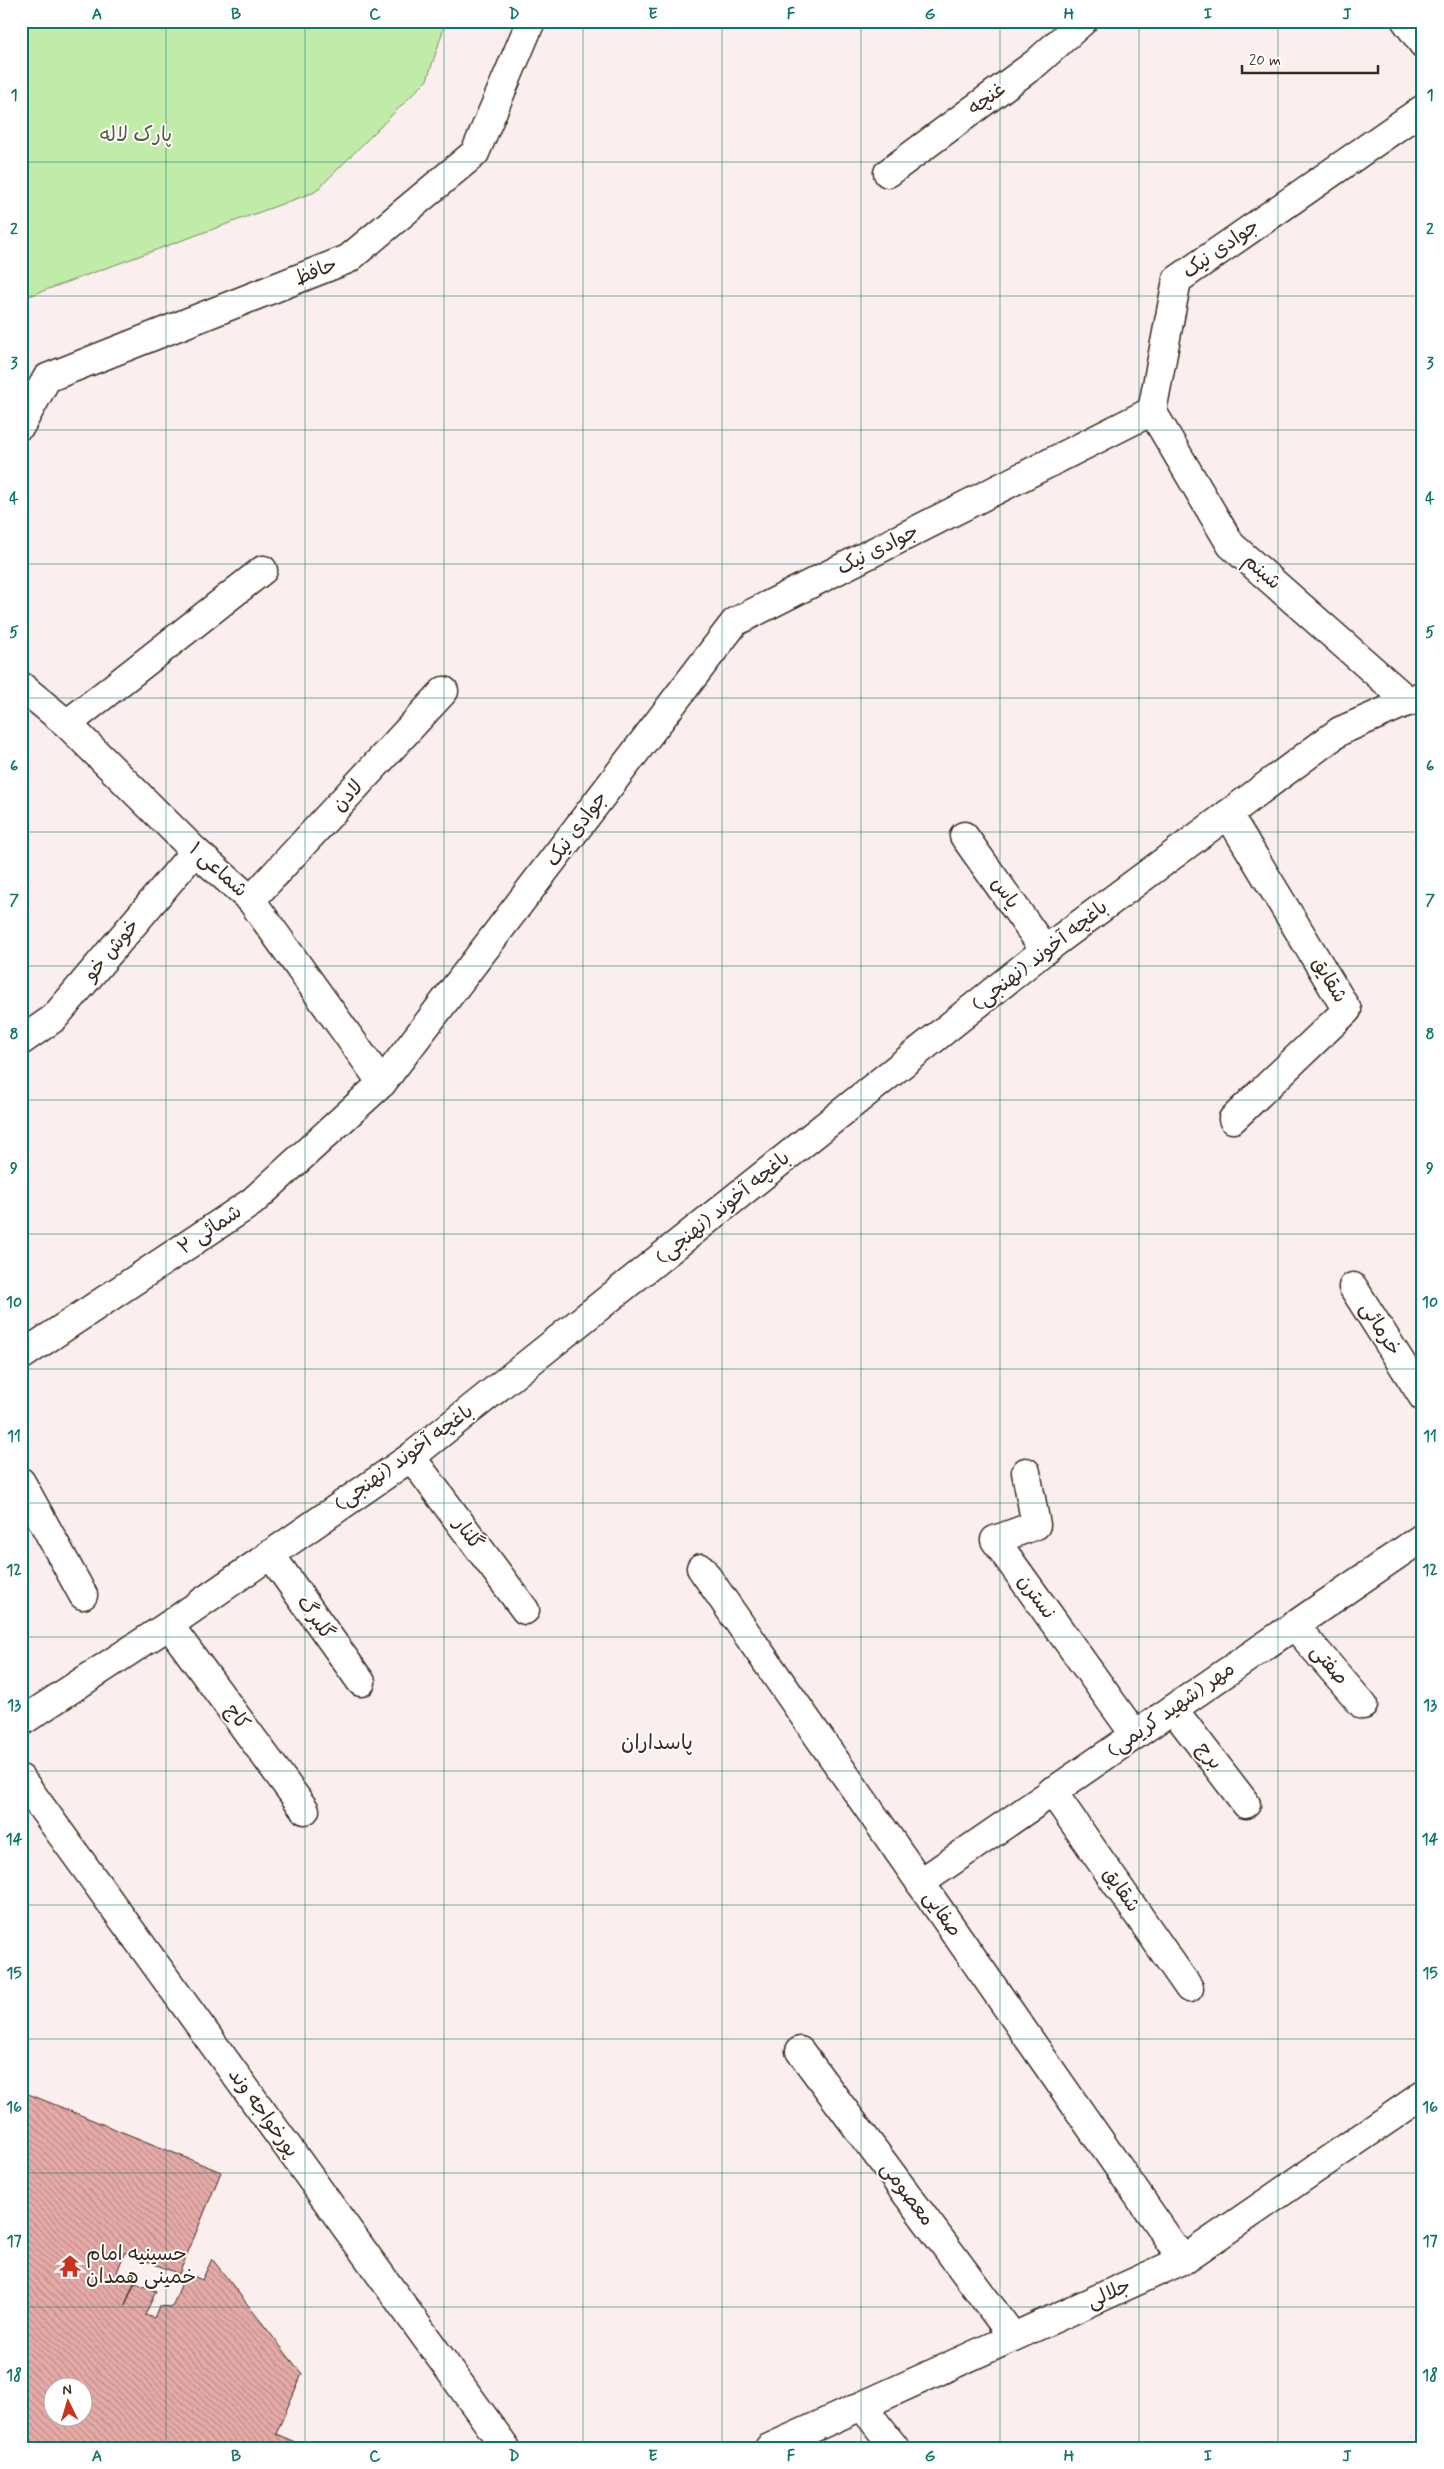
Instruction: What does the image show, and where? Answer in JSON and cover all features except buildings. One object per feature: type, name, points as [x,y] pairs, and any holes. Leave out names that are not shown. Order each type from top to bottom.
[{"type":"street","name":"حافظ","points":[[21,425],[47,378],[348,259],[475,153],[531,21]]},
{"type":"street","name":"غنچه","points":[[888,173],[1036,63],[1083,21]]},
{"type":"street","points":[[1406,21],[1423,44]]},
{"type":"street","name":"جوادی نیک","points":[[382,1083],[735,622],[1152,411],[1177,280],[1423,109]]},
{"type":"street","name":"شبنم","points":[[1152,411],[1231,545],[1416,698]]},
{"type":"street","points":[[67,724],[263,570]]},
{"type":"street","name":"شماعی ۱","points":[[21,686],[67,724],[195,851],[252,900],[382,1083]]},
{"type":"street","name":"لادن","points":[[252,900],[444,691]]},
{"type":"street","name":"باغچه آخوند (نهنجی)","points":[[21,1722],[169,1625],[411,1457],[1046,950],[1340,731],[1416,698]]},
{"type":"street","name":"شقایق","points":[[1228,814],[1347,1010],[1233,1119]]},
{"type":"street","name":"یاس","points":[[964,836],[1046,950]]},
{"type":"street","name":"خوش خو","points":[[21,1041],[54,1018],[195,851]]},
{"type":"street","name":"شمائی ۲","points":[[21,1356],[252,1202],[382,1083]]},
{"type":"street","name":"خرمائی","points":[[1353,1286],[1423,1397]]},
{"type":"street","name":"گلنار","points":[[411,1457],[525,1610]]},
{"type":"street","name":"نسترن","points":[[1026,1472],[1036,1526],[995,1540],[1135,1735]]},
{"type":"street","points":[[21,1482],[83,1595]]},
{"type":"street","name":"مهر (شهید کریمی)","points":[[920,1882],[1423,1537]]},
{"type":"street","name":"گلبرگ","points":[[270,1554],[360,1682]]},
{"type":"street","name":"صفایی","points":[[701,1568],[1183,2260]]},
{"type":"street","name":"کاج","points":[[169,1625],[306,1810]]},
{"type":"street","name":"صفتی","points":[[1294,1625],[1363,1705]]},
{"type":"street","name":"برج","points":[[1173,1709],[1246,1804]]},
{"type":"street","name":"پورخواجه وند","points":[[21,1779],[506,2448]]},
{"type":"street","name":"شقایق","points":[[1052,1791],[1189,1988]]},
{"type":"street","name":"معصومی","points":[[800,2051],[1013,2337]]},
{"type":"street","name":"جلالی","points":[[769,2448],[1183,2260],[1423,2095]]},
{"type":"street","points":[[862,2406],[895,2448]]},
{"type":"green space","name":"پارک لاله","points":[[21,21],[446,21],[427,80],[315,192],[21,299]]},
{"type":"place","name":"حسینیه امام خمینی همدان","points":[[70,2266]]},
{"type":"district","name":"پاسداران","points":[[657,1743]]}]
